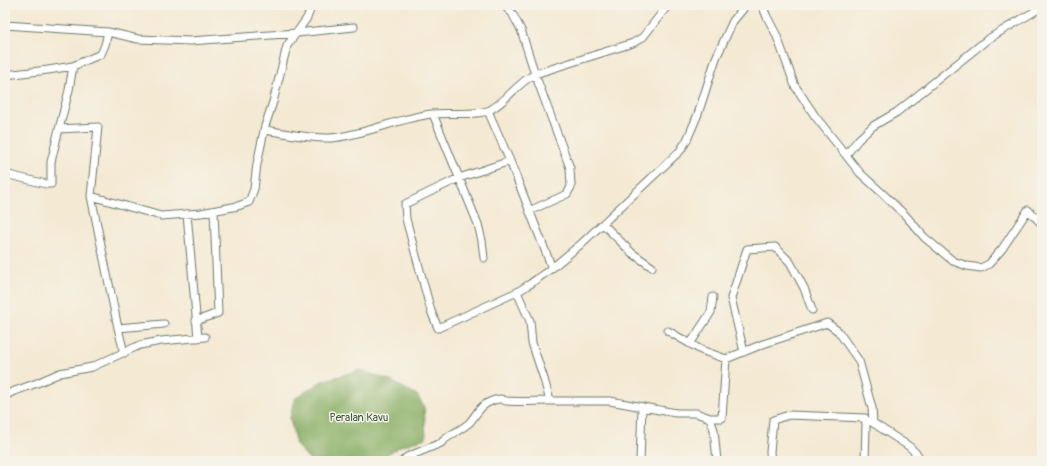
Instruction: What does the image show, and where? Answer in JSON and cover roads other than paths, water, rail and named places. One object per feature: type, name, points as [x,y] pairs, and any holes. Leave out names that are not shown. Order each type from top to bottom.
[{"type":"street","points":[[91,196],[161,216],[214,211],[249,202],[254,189],[257,164],[264,130],[287,46],[307,18],[312,5]]},
{"type":"street","points":[[503,5],[512,13],[522,30],[535,74],[570,168],[571,187],[567,194],[529,211]]},
{"type":"street","points":[[264,130],[317,138],[332,138],[433,114],[475,113],[488,111],[496,106],[520,84],[535,74],[633,43],[643,37],[668,5]]},
{"type":"street","points":[[510,161],[459,178],[405,204],[406,219],[431,311],[438,328],[517,292],[552,268],[603,224],[680,151],[687,140],[698,114],[716,58],[733,21],[743,9],[744,5]]},
{"type":"street","points":[[762,5],[776,34],[795,86],[815,116],[860,173],[882,192],[924,237],[953,261],[967,266],[981,268],[989,264],[1002,249],[1028,210],[1042,224]]},
{"type":"street","points":[[846,155],[858,140],[873,126],[897,112],[988,39],[1042,7]]},
{"type":"street","points":[[5,25],[108,32],[138,39],[191,41],[354,27]]},
{"type":"street","points":[[5,75],[74,66],[101,54],[108,32]]},
{"type":"street","points":[[5,174],[51,184],[51,162],[74,66]]},
{"type":"street","points":[[488,111],[510,161],[552,268]]},
{"type":"street","points":[[433,114],[478,224],[484,258]]},
{"type":"street","points":[[59,128],[98,128],[91,196],[124,352]]},
{"type":"street","points":[[196,321],[218,313],[214,211]]},
{"type":"street","points":[[5,396],[60,373],[92,367],[140,345],[161,341],[201,337],[196,321],[187,214]]},
{"type":"street","points":[[603,224],[632,253],[652,267]]},
{"type":"street","points":[[744,352],[731,298],[747,249],[775,247],[790,262],[804,288],[812,310]]},
{"type":"street","points":[[517,292],[530,321],[532,343],[550,401]]},
{"type":"street","points":[[690,344],[711,312],[713,297]]},
{"type":"street","points":[[668,331],[701,350],[726,359],[763,344],[827,322],[838,331],[859,361],[872,408],[873,423]]},
{"type":"street","points":[[118,328],[164,324]]},
{"type":"street","points":[[403,461],[407,457],[441,443],[453,432],[464,427],[483,405],[499,399],[505,401],[610,401],[676,413],[696,413],[710,418],[722,418],[726,359]]},
{"type":"street","points":[[640,461],[642,407]]},
{"type":"street","points":[[771,461],[770,452],[773,420],[789,415],[864,418],[910,447],[923,461]]},
{"type":"street","points":[[710,418],[714,430],[717,461]]},
{"type":"street","points":[[864,418],[866,425],[865,461]]},
{"type":"park label","name":"Peralan Kavu","points":[[359,417]]}]
